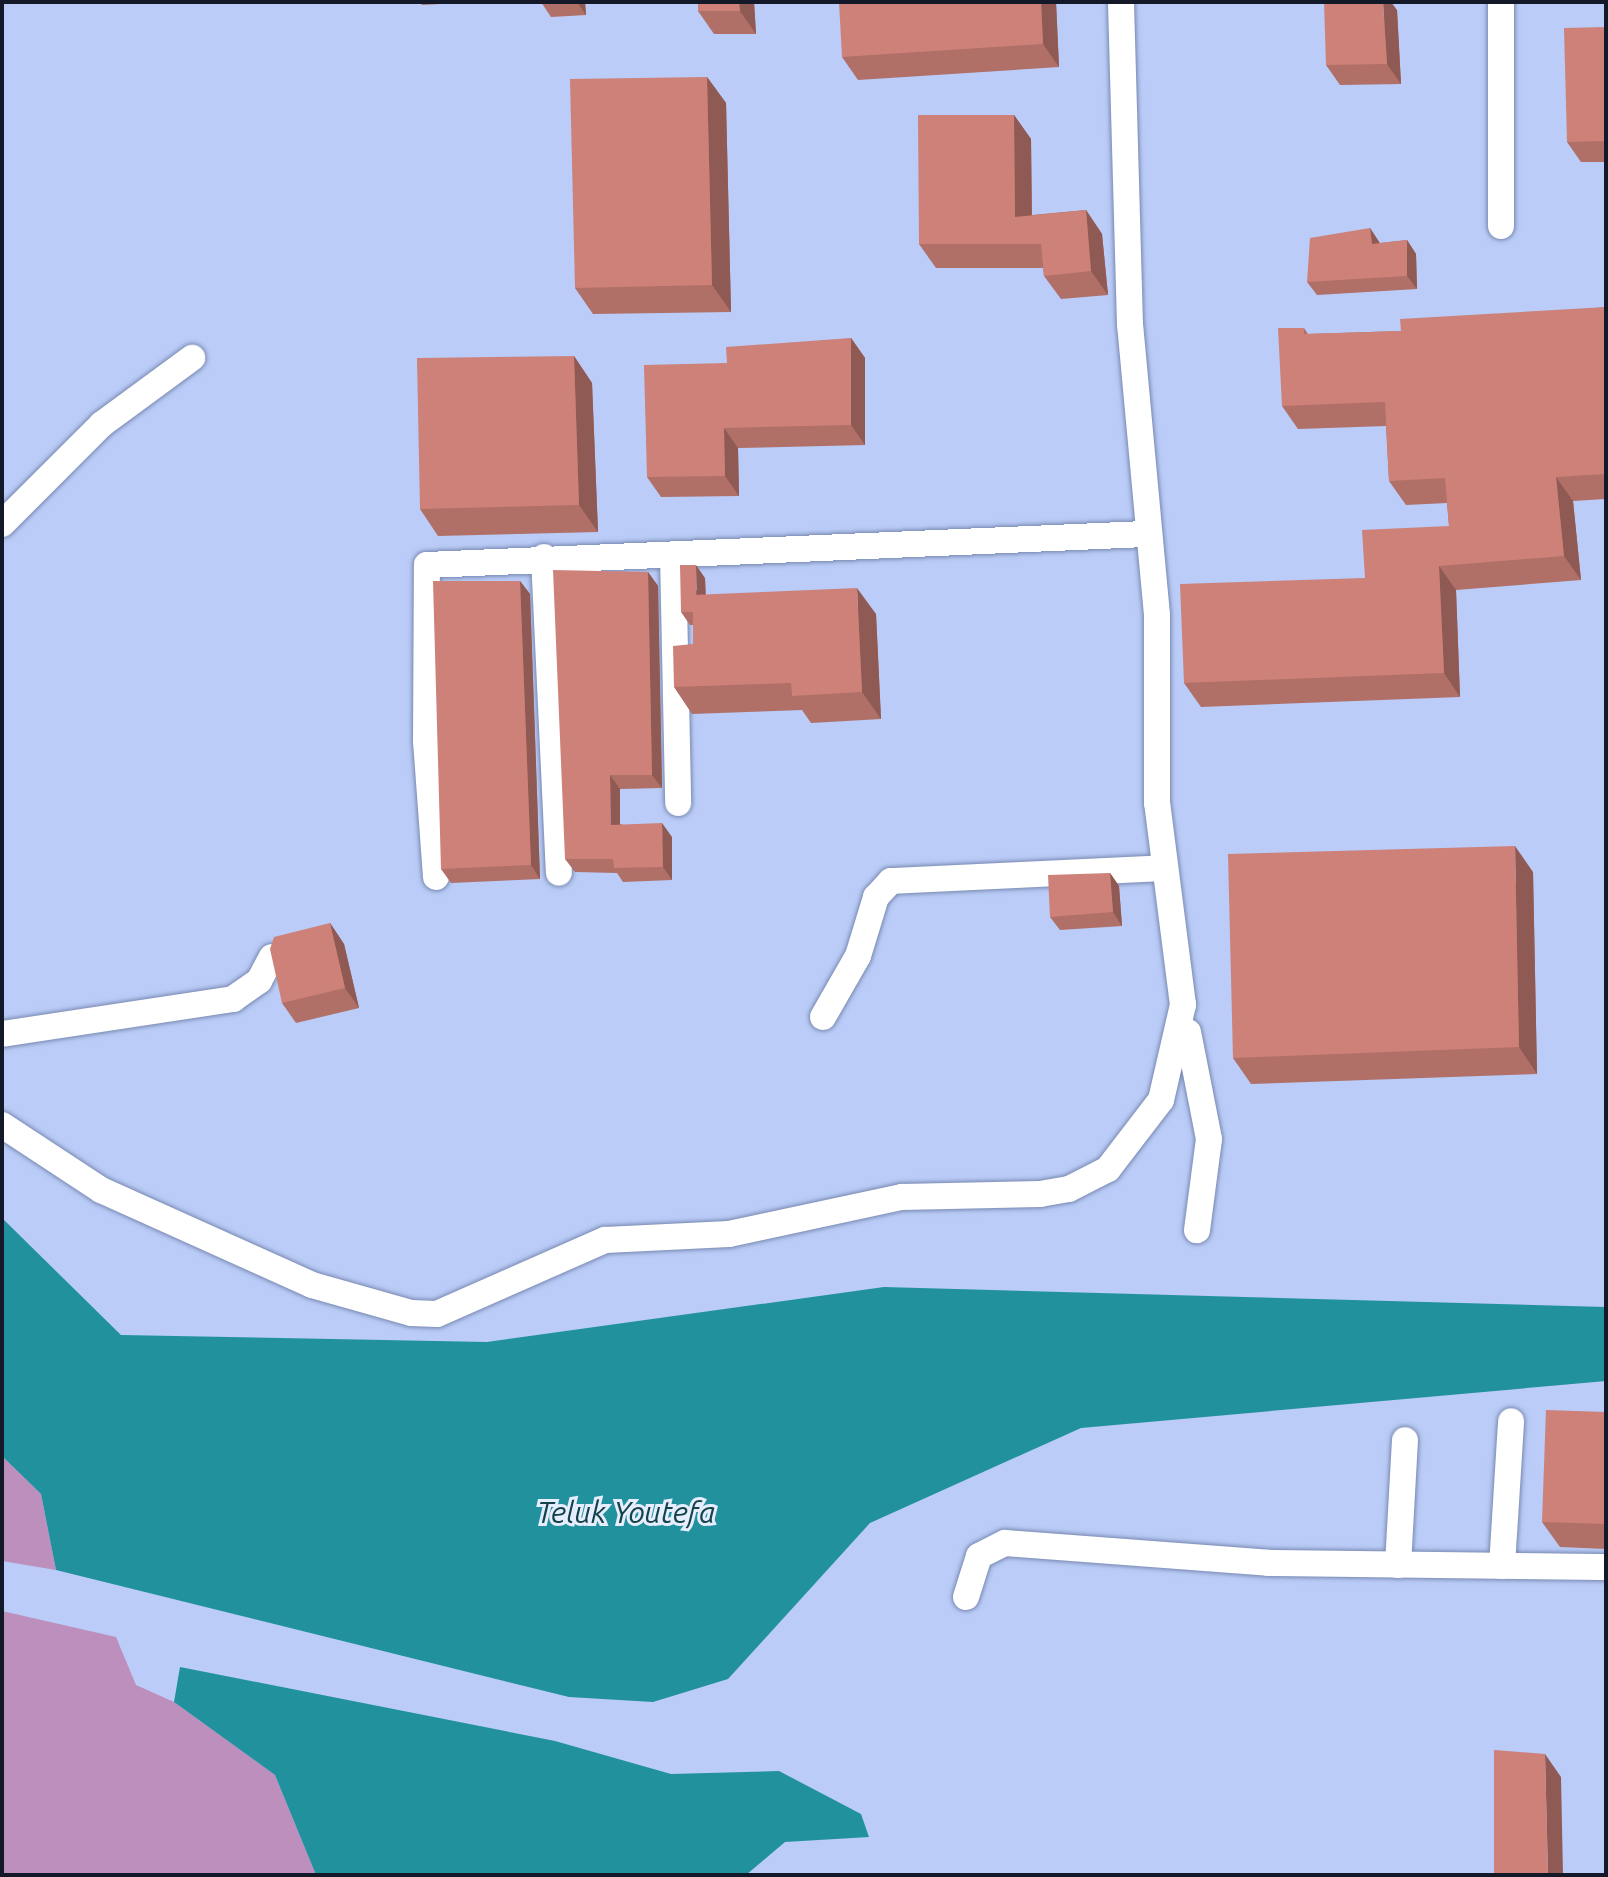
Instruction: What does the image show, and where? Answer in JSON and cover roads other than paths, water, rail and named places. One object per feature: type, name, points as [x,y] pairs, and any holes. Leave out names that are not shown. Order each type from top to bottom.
[{"type":"street","points":[[1121,2],[1130,325],[1145,534],[1157,615],[1162,868],[1183,1005],[1209,1139],[1197,1230]]},
{"type":"street","points":[[1501,2],[1501,226]]},
{"type":"street","points":[[2,524],[102,424],[192,358]]},
{"type":"street","points":[[436,877],[422,573],[441,559],[673,555],[1145,534]]},
{"type":"street","points":[[673,555],[678,803]]},
{"type":"street","points":[[544,557],[559,873]]},
{"type":"street","points":[[823,1017],[858,956],[876,897],[891,881],[1162,868]]},
{"type":"street","points":[[2,1034],[233,999],[259,981],[272,957]]},
{"type":"street","points":[[2,1125],[101,1190],[312,1285],[383,1309],[437,1314],[605,1240],[729,1234],[902,1197],[1069,1189],[1108,1169],[1138,1138],[1174,1067],[1183,1005]]},
{"type":"street","points":[[1502,1566],[1511,1421]]},
{"type":"street","points":[[1398,1565],[1405,1440]]},
{"type":"street","points":[[966,1597],[979,1556],[1005,1543],[1398,1565],[1606,1567]]},
{"type":"water","name":"Teluk Youtefa","points":[[2,1218],[121,1335],[487,1342],[884,1287],[1606,1307],[1606,1381],[1081,1428],[870,1523],[728,1679],[653,1702],[569,1697],[56,1570],[41,1494],[2,1456]]},
{"type":"water","points":[[180,1667],[555,1741],[671,1774],[779,1771],[861,1814],[869,1837],[785,1842],[746,1875],[316,1875],[275,1775],[174,1702]]}]
